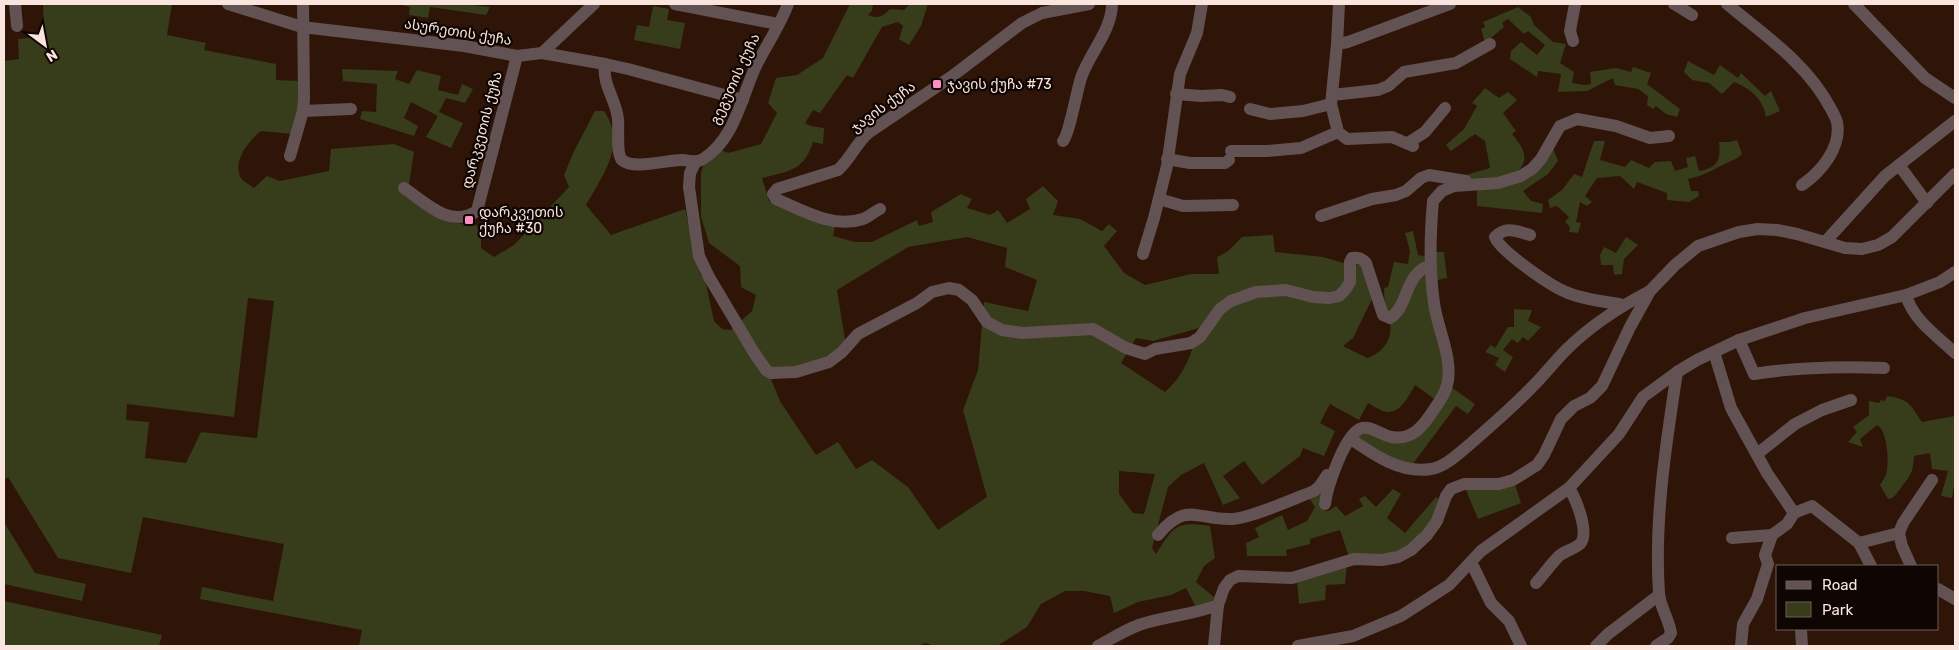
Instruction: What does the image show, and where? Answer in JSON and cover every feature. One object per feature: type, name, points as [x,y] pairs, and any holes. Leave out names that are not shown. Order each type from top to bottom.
[{"type":"street","points":[[15,4],[17,26]]},
{"type":"street","name":"ასურეთის ქუჩა","points":[[228,4],[302,27],[464,46],[517,56],[542,53],[605,64],[743,100]]},
{"type":"street","points":[[290,156],[303,111],[302,27],[304,4]]},
{"type":"street","points":[[542,53],[594,4]]},
{"type":"street","points":[[675,4],[778,24]]},
{"type":"street","name":"გეგუთის ქუჩა","points":[[695,163],[704,159],[717,147],[730,130],[755,69],[788,4]]},
{"type":"street","name":"ჯავის ქუჩა","points":[[880,209],[862,219],[842,221],[820,218],[776,199],[773,194],[777,189],[838,170],[845,163],[856,144],[868,133],[951,77],[1039,8],[1089,4]]},
{"type":"street","points":[[1063,141],[1067,137],[1071,112],[1081,76],[1106,26],[1112,10],[1112,4]]},
{"type":"street","points":[[1143,254],[1159,199],[1180,74],[1196,33],[1202,4]]},
{"type":"street","points":[[1338,4],[1337,44],[1331,99],[1338,132],[1347,139],[1392,137],[1410,145],[1425,132],[1446,108]]},
{"type":"street","points":[[1337,44],[1348,42],[1450,4]]},
{"type":"street","points":[[1573,41],[1570,31],[1576,4]]},
{"type":"street","points":[[1726,4],[1799,63],[1826,99],[1837,122],[1837,142],[1829,157],[1819,171],[1802,185]]},
{"type":"street","points":[[1854,4],[1925,78],[1955,98]]},
{"type":"street","points":[[1678,5],[1692,15]]},
{"type":"street","points":[[1250,108],[1270,114],[1303,112],[1331,99],[1378,90],[1388,86],[1404,72],[1456,63],[1490,44]]},
{"type":"street","name":"დარკვეთის ქუჩა","points":[[404,188],[445,216],[467,217],[477,211],[517,56]]},
{"type":"street","points":[[605,64],[605,81],[617,111],[619,154],[623,160],[642,164],[684,159],[695,163],[690,173],[689,187],[699,256],[709,277],[753,351],[770,373],[796,372],[829,362],[842,352],[858,334],[917,303],[932,292],[949,288],[960,290],[972,300],[987,322],[1002,330],[1022,334],[1094,329],[1126,348],[1145,354],[1155,349],[1191,343],[1200,337],[1220,310],[1231,301],[1256,292],[1286,290],[1330,298],[1339,296],[1350,282],[1350,262],[1352,258],[1356,257],[1361,258],[1366,263],[1382,316],[1390,318],[1397,311],[1414,276],[1424,268],[1430,268]]},
{"type":"street","points":[[1176,94],[1222,95],[1230,97]]},
{"type":"street","points":[[303,111],[351,108]]},
{"type":"street","points":[[1325,504],[1327,488],[1336,464],[1355,433],[1361,428],[1369,428],[1390,437],[1402,438],[1410,436],[1424,425],[1442,397],[1447,385],[1448,367],[1434,306],[1430,268],[1433,201],[1442,191],[1454,186],[1509,181],[1532,169],[1548,150],[1560,126],[1577,120],[1616,126],[1650,138],[1670,136]]},
{"type":"street","points":[[1826,241],[1876,185],[1955,121]]},
{"type":"street","points":[[1167,159],[1190,163],[1225,163],[1230,156],[1301,148],[1338,132]]},
{"type":"street","points":[[1899,165],[1927,203]]},
{"type":"street","points":[[1214,646],[1218,604],[1224,588],[1230,580],[1238,576],[1292,578],[1354,559],[1382,560],[1398,557],[1411,550],[1427,535],[1437,521],[1446,496],[1451,489],[1464,484],[1498,484],[1513,480],[1537,465],[1562,419],[1574,406],[1590,398],[1602,386],[1630,327],[1650,291],[1681,259],[1698,246],[1739,232],[1758,229],[1777,230],[1826,241],[1845,248],[1862,249],[1878,245],[1892,237],[1955,174]]},
{"type":"street","points":[[1321,216],[1372,199],[1401,193],[1421,178],[1429,175],[1476,183]]},
{"type":"street","points":[[1159,199],[1183,206],[1233,205]]},
{"type":"street","points":[[1530,235],[1505,230],[1495,238],[1510,254],[1564,292],[1623,305]]},
{"type":"street","points":[[1298,646],[1353,636],[1401,616],[1449,585],[1481,551],[1569,488],[1619,434],[1643,397],[1677,372],[1739,340],[1806,318],[1906,294],[1940,282],[1955,272]]},
{"type":"street","points":[[1351,440],[1382,460],[1395,464],[1412,468],[1431,469],[1445,464],[1496,422],[1590,328],[1623,305],[1650,291]]},
{"type":"street","points":[[1906,294],[1909,307],[1914,315],[1955,353]]},
{"type":"street","points":[[1739,340],[1754,374],[1811,367],[1884,368]]},
{"type":"street","points":[[1714,352],[1731,408],[1794,513]]},
{"type":"street","points":[[1656,646],[1668,638],[1671,633],[1659,595],[1660,528],[1665,453],[1677,372]]},
{"type":"street","points":[[1757,454],[1796,424],[1822,410],[1851,400]]},
{"type":"street","points":[[1158,535],[1178,517],[1191,514],[1232,519],[1250,515],[1314,491],[1336,464]]},
{"type":"street","points":[[1911,565],[1902,546],[1899,533],[1903,523],[1932,480]]},
{"type":"street","points":[[1536,583],[1558,557],[1578,546],[1582,541],[1583,532],[1578,503],[1569,488]]},
{"type":"street","points":[[1732,538],[1772,535],[1787,524],[1794,513],[1812,506],[1859,543],[1870,565]]},
{"type":"street","points":[[1859,543],[1899,533]]},
{"type":"street","points":[[1741,646],[1743,624],[1773,567],[1765,555],[1772,535]]},
{"type":"street","points":[[1471,562],[1491,603],[1509,621],[1521,646]]},
{"type":"street","points":[[1939,590],[1955,599]]},
{"type":"street","points":[[1596,646],[1608,634],[1659,595]]},
{"type":"street","points":[[1098,646],[1141,624],[1207,609],[1218,604]]},
{"type":"street","points":[[1801,630],[1802,646]]},
{"type":"green space","points":[[43,4],[172,4],[167,35],[206,43],[204,50],[276,64],[276,80],[299,81],[301,103],[292,134],[261,131],[256,135],[243,152],[238,165],[241,178],[245,182],[254,188],[267,176],[280,181],[329,171],[331,149],[394,144],[414,152],[407,197],[455,223],[476,225],[481,230],[481,248],[494,257],[514,245],[569,187],[564,175],[574,151],[595,111],[604,111],[611,123],[613,147],[605,171],[586,205],[611,235],[685,209],[700,274],[705,279],[714,321],[722,329],[731,330],[752,311],[756,295],[741,287],[740,266],[709,243],[701,217],[701,173],[704,163],[719,149],[728,153],[761,144],[777,113],[768,103],[776,78],[797,75],[823,58],[850,4],[873,4],[872,11],[868,15],[878,17],[890,9],[904,10],[910,4],[928,4],[921,26],[909,45],[899,39],[903,26],[898,22],[882,27],[853,78],[847,75],[820,113],[813,110],[805,123],[824,128],[823,144],[813,142],[805,159],[794,168],[780,174],[762,178],[769,201],[835,226],[833,236],[855,242],[872,242],[917,220],[919,226],[933,222],[931,212],[961,194],[972,199],[967,208],[990,215],[998,210],[1007,223],[1030,209],[1026,199],[1043,186],[1058,201],[1053,215],[1080,219],[1102,231],[1109,224],[1117,231],[1104,246],[1124,273],[1145,285],[1191,274],[1219,274],[1217,257],[1227,252],[1242,237],[1273,235],[1275,252],[1323,257],[1354,266],[1356,264],[1363,265],[1373,297],[1353,338],[1343,346],[1367,358],[1377,353],[1385,345],[1390,335],[1390,323],[1408,290],[1426,272],[1446,373],[1437,401],[1415,385],[1399,408],[1389,412],[1368,403],[1359,420],[1330,404],[1320,423],[1335,431],[1324,456],[1303,448],[1300,456],[1262,485],[1244,461],[1223,476],[1240,498],[1223,505],[1204,463],[1181,475],[1168,487],[1152,548],[1156,554],[1167,537],[1182,525],[1210,526],[1215,558],[1204,566],[1196,582],[1215,598],[1197,609],[1186,588],[1171,595],[1138,602],[1114,613],[1110,596],[1084,591],[1065,591],[1041,604],[1027,627],[997,646],[935,646],[925,643],[918,646],[359,646],[362,630],[200,599],[202,587],[273,601],[284,544],[143,517],[131,573],[58,558],[8,477],[4,480],[4,61],[19,59],[18,39],[44,36]],"holes":[[[967,237],[1007,248],[1005,267],[1037,280],[1028,311],[984,302],[978,370],[963,410],[987,497],[938,530],[908,487],[872,460],[856,469],[838,442],[816,455],[781,403],[771,379],[847,352],[837,290],[908,247]],[[248,298],[274,301],[257,438],[201,432],[186,463],[145,458],[149,422],[126,420],[127,404],[234,417]],[[1199,328],[1183,370],[1165,392],[1121,363],[1136,338],[1153,341]],[[1119,471],[1155,474],[1144,514],[1133,513],[1119,494]]]},
{"type":"green space","points":[[398,4],[462,4],[490,7],[486,15],[430,7],[428,18],[409,15],[410,7]]},
{"type":"green space","points":[[653,6],[669,9],[667,20],[685,23],[680,49],[634,40],[637,25],[649,27]]},
{"type":"green space","points":[[1518,7],[1531,17],[1534,25],[1553,42],[1566,44],[1560,63],[1574,72],[1572,83],[1591,84],[1590,72],[1616,68],[1631,72],[1633,67],[1651,73],[1647,84],[1680,109],[1677,117],[1666,114],[1656,106],[1653,109],[1647,105],[1648,96],[1638,89],[1615,85],[1613,78],[1587,91],[1558,92],[1561,74],[1538,71],[1537,77],[1510,59],[1511,51],[1521,42],[1537,55],[1545,45],[1528,31],[1524,34],[1508,19],[1502,23],[1504,27],[1485,43],[1481,29],[1485,27],[1483,22]]},
{"type":"green space","points":[[1688,61],[1714,75],[1720,65],[1738,78],[1741,73],[1765,96],[1771,91],[1780,111],[1766,117],[1762,105],[1755,95],[1734,82],[1722,94],[1709,83],[1692,80],[1684,72]]},
{"type":"green space","points":[[342,69],[398,71],[395,79],[409,84],[417,70],[441,76],[438,90],[458,95],[462,84],[473,89],[465,103],[446,98],[439,112],[463,123],[451,148],[426,137],[438,116],[411,102],[404,118],[418,126],[414,136],[360,119],[362,111],[376,112],[377,84],[343,81]]},
{"type":"green space","points":[[1485,88],[1499,98],[1508,92],[1517,100],[1503,113],[1516,131],[1512,134],[1523,150],[1524,159],[1523,165],[1514,176],[1476,181],[1459,177],[1490,168],[1485,141],[1475,134],[1451,151],[1446,145],[1464,129],[1477,106],[1472,103]]},
{"type":"green space","points":[[1737,140],[1742,154],[1739,157],[1705,174],[1688,179],[1691,191],[1698,191],[1699,196],[1689,202],[1667,200],[1667,193],[1637,182],[1634,189],[1620,176],[1597,178],[1585,196],[1592,202],[1587,206],[1580,202],[1576,222],[1581,223],[1578,233],[1569,232],[1570,227],[1565,222],[1569,217],[1557,206],[1550,208],[1548,200],[1562,190],[1574,174],[1582,177],[1594,141],[1605,141],[1600,160],[1625,167],[1631,160],[1649,168],[1655,162],[1671,161],[1675,171],[1688,167],[1686,158],[1695,156],[1699,171],[1710,168],[1717,162],[1719,158],[1719,142]]},
{"type":"green space","points":[[1552,146],[1558,161],[1548,174],[1523,191],[1531,201],[1543,204],[1542,213],[1477,206],[1477,189],[1502,186]]},
{"type":"green space","points":[[1413,231],[1418,255],[1428,257],[1393,312],[1385,311],[1384,288],[1388,287],[1394,262],[1408,264],[1410,251],[1405,233]]},
{"type":"green space","points":[[1626,237],[1638,245],[1624,259],[1622,274],[1614,275],[1613,265],[1601,265],[1600,255],[1604,247],[1616,253]]},
{"type":"green space","points":[[1434,252],[1444,252],[1447,278],[1433,281]]},
{"type":"green space","points":[[1514,309],[1532,310],[1528,321],[1541,327],[1528,341],[1523,337],[1518,343],[1512,339],[1503,350],[1513,357],[1505,372],[1495,365],[1499,358],[1485,352],[1491,345],[1495,348],[1508,327],[1514,327]]},
{"type":"green space","points":[[1451,387],[1475,404],[1468,414],[1456,406],[1412,465],[1402,464],[1360,442],[1358,434],[1361,431],[1404,442]]},
{"type":"green space","points":[[1887,396],[1905,401],[1912,407],[1922,422],[1955,416],[1955,479],[1952,498],[1941,496],[1948,471],[1932,469],[1930,453],[1914,456],[1909,478],[1895,496],[1888,499],[1880,485],[1886,474],[1888,459],[1885,439],[1880,428],[1877,425],[1860,439],[1863,447],[1848,442],[1857,432],[1853,427],[1869,415],[1869,401],[1879,403],[1881,400],[1885,401]]},
{"type":"green space","points":[[1330,474],[1319,505],[1324,510],[1328,511],[1336,506],[1345,516],[1363,506],[1359,499],[1365,496],[1376,507],[1393,489],[1401,494],[1387,518],[1405,533],[1436,497],[1440,500],[1433,519],[1413,543],[1387,556],[1349,557],[1340,530],[1310,539],[1310,544],[1286,550],[1287,556],[1247,556],[1246,543],[1259,537],[1255,528],[1282,515],[1288,530],[1307,521],[1315,507],[1308,496]]},
{"type":"green space","points":[[1515,485],[1521,503],[1478,519],[1466,490]]},
{"type":"green space","points":[[4,522],[35,573],[86,584],[82,601],[4,584]]},
{"type":"green space","points":[[1347,564],[1345,584],[1326,585],[1325,600],[1299,604],[1297,581]]},
{"type":"green space","points":[[4,601],[162,635],[159,646],[4,646]]},
{"type":"place","name":"ჯავის ქუჩა #73","points":[[937,84]]},
{"type":"place","name":"დარკვეთის ქუჩა #30","points":[[469,220]]}]
